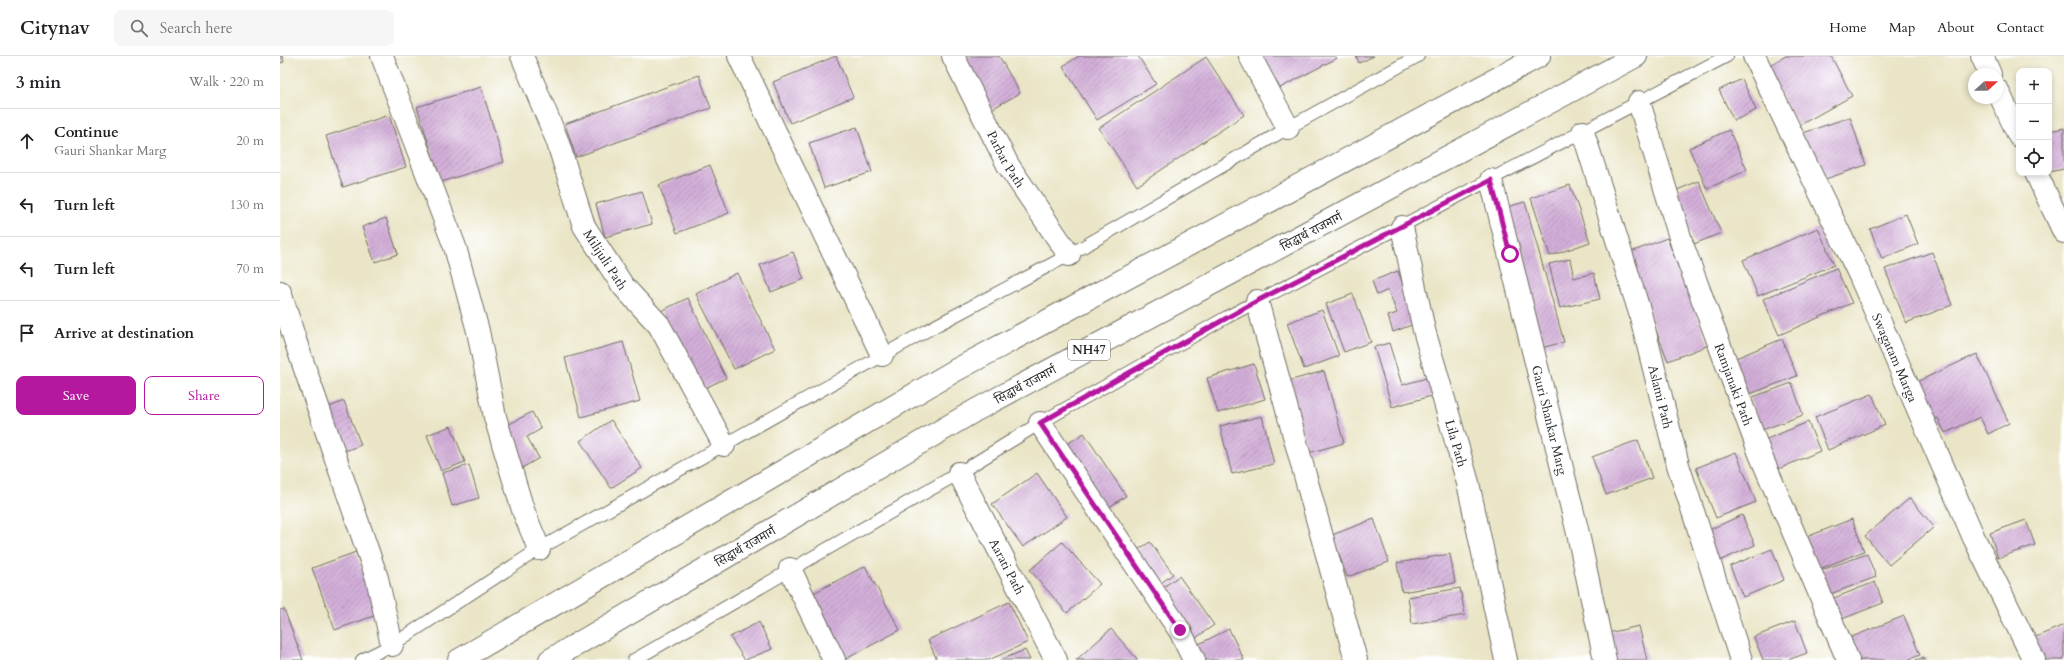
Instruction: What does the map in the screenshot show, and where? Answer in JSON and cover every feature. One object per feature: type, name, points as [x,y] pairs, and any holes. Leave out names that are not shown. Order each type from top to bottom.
[{"type":"main road","points":[[382,56],[455,248],[478,331],[495,417],[523,510],[540,549]]},
{"type":"main road","name":"Milijuli Path","points":[[522,56],[557,140],[584,226],[623,286],[659,325],[724,445]]},
{"type":"main road","points":[[739,56],[882,355]]},
{"type":"main road","name":"Parbat Path","points":[[953,56],[1008,165],[1069,255]]},
{"type":"main road","points":[[1250,56],[1288,128]]},
{"type":"main road","points":[[459,660],[956,370],[1539,56]]},
{"type":"main road","name":"सिद्धार्थ राजमार्ग","points":[[550,660],[976,410],[1636,56]]},
{"type":"main road","name":"Swagatam Marga","points":[[1754,56],[1860,276],[1974,538],[2034,660]]},
{"type":"main road","points":[[1982,56],[1987,68]]},
{"type":"main road","name":"Ramjanaki Path","points":[[1639,102],[1682,244],[1758,447],[1848,660]]},
{"type":"main road","points":[[2004,104],[2016,130]]},
{"type":"main road","name":"Aslami Path","points":[[1582,132],[1640,313],[1678,465],[1741,660]]},
{"type":"main road","points":[[2037,176],[2064,232]]},
{"type":"main road","name":"Gauri Shankar Marg","points":[[1491,180],[1577,529],[1606,660]]},
{"type":"main road","name":"Lila Path","points":[[1402,227],[1424,330],[1468,483],[1506,660]]},
{"type":"main road","points":[[280,292],[298,350],[378,578],[392,645]]},
{"type":"main road","points":[[1257,301],[1356,660]]},
{"type":"main road","points":[[1040,423],[1180,630],[1194,660]]},
{"type":"main road","name":"Aarati Path","points":[[959,473],[1056,660]]},
{"type":"main road","points":[[790,569],[834,660]]},
{"type":"lane","points":[[362,660],[392,645],[540,549],[882,355],[1069,255],[1288,128],[1418,56]]},
{"type":"lane","points":[[634,660],[959,473],[1040,423],[1257,301],[1402,227],[1727,56]]},
{"type":"building","points":[[280,56],[282,56],[284,62],[280,63]]},
{"type":"building","points":[[836,56],[853,97],[790,123],[773,82]]},
{"type":"building","points":[[959,56],[999,56],[1020,93],[990,110]]},
{"type":"building","points":[[1079,56],[1138,56],[1156,84],[1097,120],[1063,66]]},
{"type":"building","points":[[1261,56],[1335,56],[1337,58],[1278,89]]},
{"type":"building","points":[[1356,56],[1374,56],[1359,63]]},
{"type":"building","points":[[1786,56],[1831,56],[1852,96],[1798,126],[1766,67]]},
{"type":"building","points":[[1206,57],[1244,115],[1137,186],[1099,128]]},
{"type":"building","points":[[699,75],[711,108],[576,157],[565,124]]},
{"type":"building","points":[[1742,79],[1756,110],[1734,121],[1719,90]]},
{"type":"building","points":[[481,87],[504,162],[441,182],[417,107]]},
{"type":"building","points":[[389,115],[406,167],[343,187],[326,136]]},
{"type":"building","points":[[1850,117],[1866,165],[1817,182],[1800,134]]},
{"type":"building","points":[[857,127],[872,172],[824,188],[809,143]]},
{"type":"building","points":[[2064,128],[2064,169],[2052,171],[2052,140],[2052,130]]},
{"type":"building","points":[[1729,130],[1747,170],[1707,189],[1689,148]]},
{"type":"building","points":[[710,165],[729,213],[677,233],[659,185]]},
{"type":"building","points":[[1699,181],[1721,233],[1694,244],[1672,192]]},
{"type":"building","points":[[1570,185],[1590,242],[1550,256],[1531,198]]},
{"type":"building","points":[[642,191],[652,224],[605,237],[596,204]]},
{"type":"building","points":[[1525,202],[1564,342],[1541,348],[1503,208]]},
{"type":"building","points":[[1906,214],[1918,244],[1882,259],[1870,229]]},
{"type":"building","points":[[386,218],[398,254],[375,262],[362,227]]},
{"type":"building","points":[[1818,228],[1834,265],[1758,296],[1743,260]]},
{"type":"building","points":[[1667,238],[1709,345],[1668,361],[1626,254]]},
{"type":"building","points":[[793,252],[804,279],[771,292],[760,265]]},
{"type":"building","points":[[1932,252],[1952,305],[1906,323],[1885,269]]},
{"type":"building","points":[[1570,259],[1574,278],[1594,273],[1600,299],[1560,308],[1549,264]]},
{"type":"building","points":[[1836,268],[1852,303],[1779,335],[1763,299]]},
{"type":"building","points":[[1398,271],[1417,323],[1393,332],[1388,316],[1397,313],[1388,290],[1377,295],[1372,281]]},
{"type":"building","points":[[737,273],[775,349],[734,369],[696,294]]},
{"type":"building","points":[[1353,294],[1371,342],[1344,352],[1326,304]]},
{"type":"building","points":[[688,298],[726,378],[699,391],[661,311]]},
{"type":"building","points":[[1322,310],[1339,356],[1304,369],[1287,323]]},
{"type":"building","points":[[1782,339],[1797,376],[1745,396],[1731,360]]},
{"type":"building","points":[[623,342],[640,401],[581,417],[565,358]]},
{"type":"building","points":[[1389,343],[1402,385],[1430,377],[1435,395],[1392,407],[1374,347]]},
{"type":"building","points":[[1977,354],[2009,423],[1988,434],[1980,417],[1945,433],[1938,418],[1929,422],[1912,384]]},
{"type":"building","points":[[1254,364],[1265,399],[1218,413],[1207,378]]},
{"type":"building","points":[[1324,371],[1344,443],[1308,453],[1288,381]]},
{"type":"building","points":[[1792,383],[1803,415],[1762,430],[1750,398]]},
{"type":"building","points":[[1872,394],[1885,425],[1828,450],[1815,417]]},
{"type":"building","points":[[344,401],[361,445],[339,453],[322,410]]},
{"type":"building","points":[[532,412],[541,429],[527,437],[539,458],[522,468],[500,429]]},
{"type":"building","points":[[1262,416],[1274,464],[1232,474],[1220,426]]},
{"type":"building","points":[[611,420],[642,468],[611,488],[580,441]]},
{"type":"building","points":[[1808,422],[1820,451],[1774,471],[1762,441]]},
{"type":"building","points":[[451,426],[465,462],[441,471],[427,435]]},
{"type":"building","points":[[1084,433],[1126,496],[1106,509],[1064,446]]},
{"type":"building","points":[[1638,440],[1652,478],[1606,495],[1592,457]]},
{"type":"building","points":[[1736,452],[1756,502],[1716,518],[1696,468]]},
{"type":"building","points":[[469,465],[479,498],[452,506],[442,473]]},
{"type":"building","points":[[1037,473],[1067,517],[1023,547],[992,504]]},
{"type":"building","points":[[1910,498],[1934,527],[1889,565],[1865,536]]},
{"type":"building","points":[[1742,515],[1755,545],[1715,563],[1702,533]]},
{"type":"building","points":[[1374,519],[1389,562],[1347,577],[1332,535]]},
{"type":"building","points":[[1852,519],[1864,551],[1817,570],[1804,538]]},
{"type":"building","points":[[2026,520],[2035,545],[1998,558],[1990,533]]},
{"type":"building","points":[[1062,542],[1100,584],[1067,613],[1030,570]]},
{"type":"building","points":[[1150,542],[1173,574],[1157,586],[1133,553]]},
{"type":"building","points":[[1772,549],[1784,580],[1743,597],[1730,566]]},
{"type":"building","points":[[356,552],[379,614],[335,630],[312,568]]},
{"type":"building","points":[[1450,554],[1455,583],[1402,592],[1397,563]]},
{"type":"building","points":[[1867,554],[1876,577],[1825,596],[1816,572]]},
{"type":"building","points":[[865,566],[900,630],[844,660],[808,596]]},
{"type":"building","points":[[1179,576],[1214,625],[1193,640],[1158,591]]},
{"type":"building","points":[[1875,582],[1883,603],[1837,621],[1829,600]]},
{"type":"building","points":[[1460,588],[1465,615],[1412,624],[1408,597]]},
{"type":"building","points":[[1009,602],[1028,642],[989,660],[937,660],[928,640]]},
{"type":"building","points":[[284,609],[303,660],[280,660],[280,610]]},
{"type":"building","points":[[1904,616],[1920,655],[1907,660],[1855,660],[1847,639]]},
{"type":"building","points":[[1795,621],[1807,653],[1788,660],[1763,660],[1754,637]]},
{"type":"building","points":[[759,622],[772,649],[745,660],[730,637]]},
{"type":"building","points":[[2064,625],[2064,660],[2040,660],[2031,639]]},
{"type":"building","points":[[1639,626],[1647,660],[1616,660],[1615,655],[1609,656],[1604,634]]},
{"type":"building","points":[[1111,629],[1138,660],[1076,660]]},
{"type":"building","points":[[1229,629],[1244,660],[1202,660],[1195,646]]},
{"type":"building","points":[[1025,650],[1030,660],[1000,660]]},
{"type":"building","points":[[1924,657],[1926,660],[1916,660]]},
{"type":"route","points":[[1180,630],[1040,423],[1227,317],[1491,180],[1510,254]]}]
